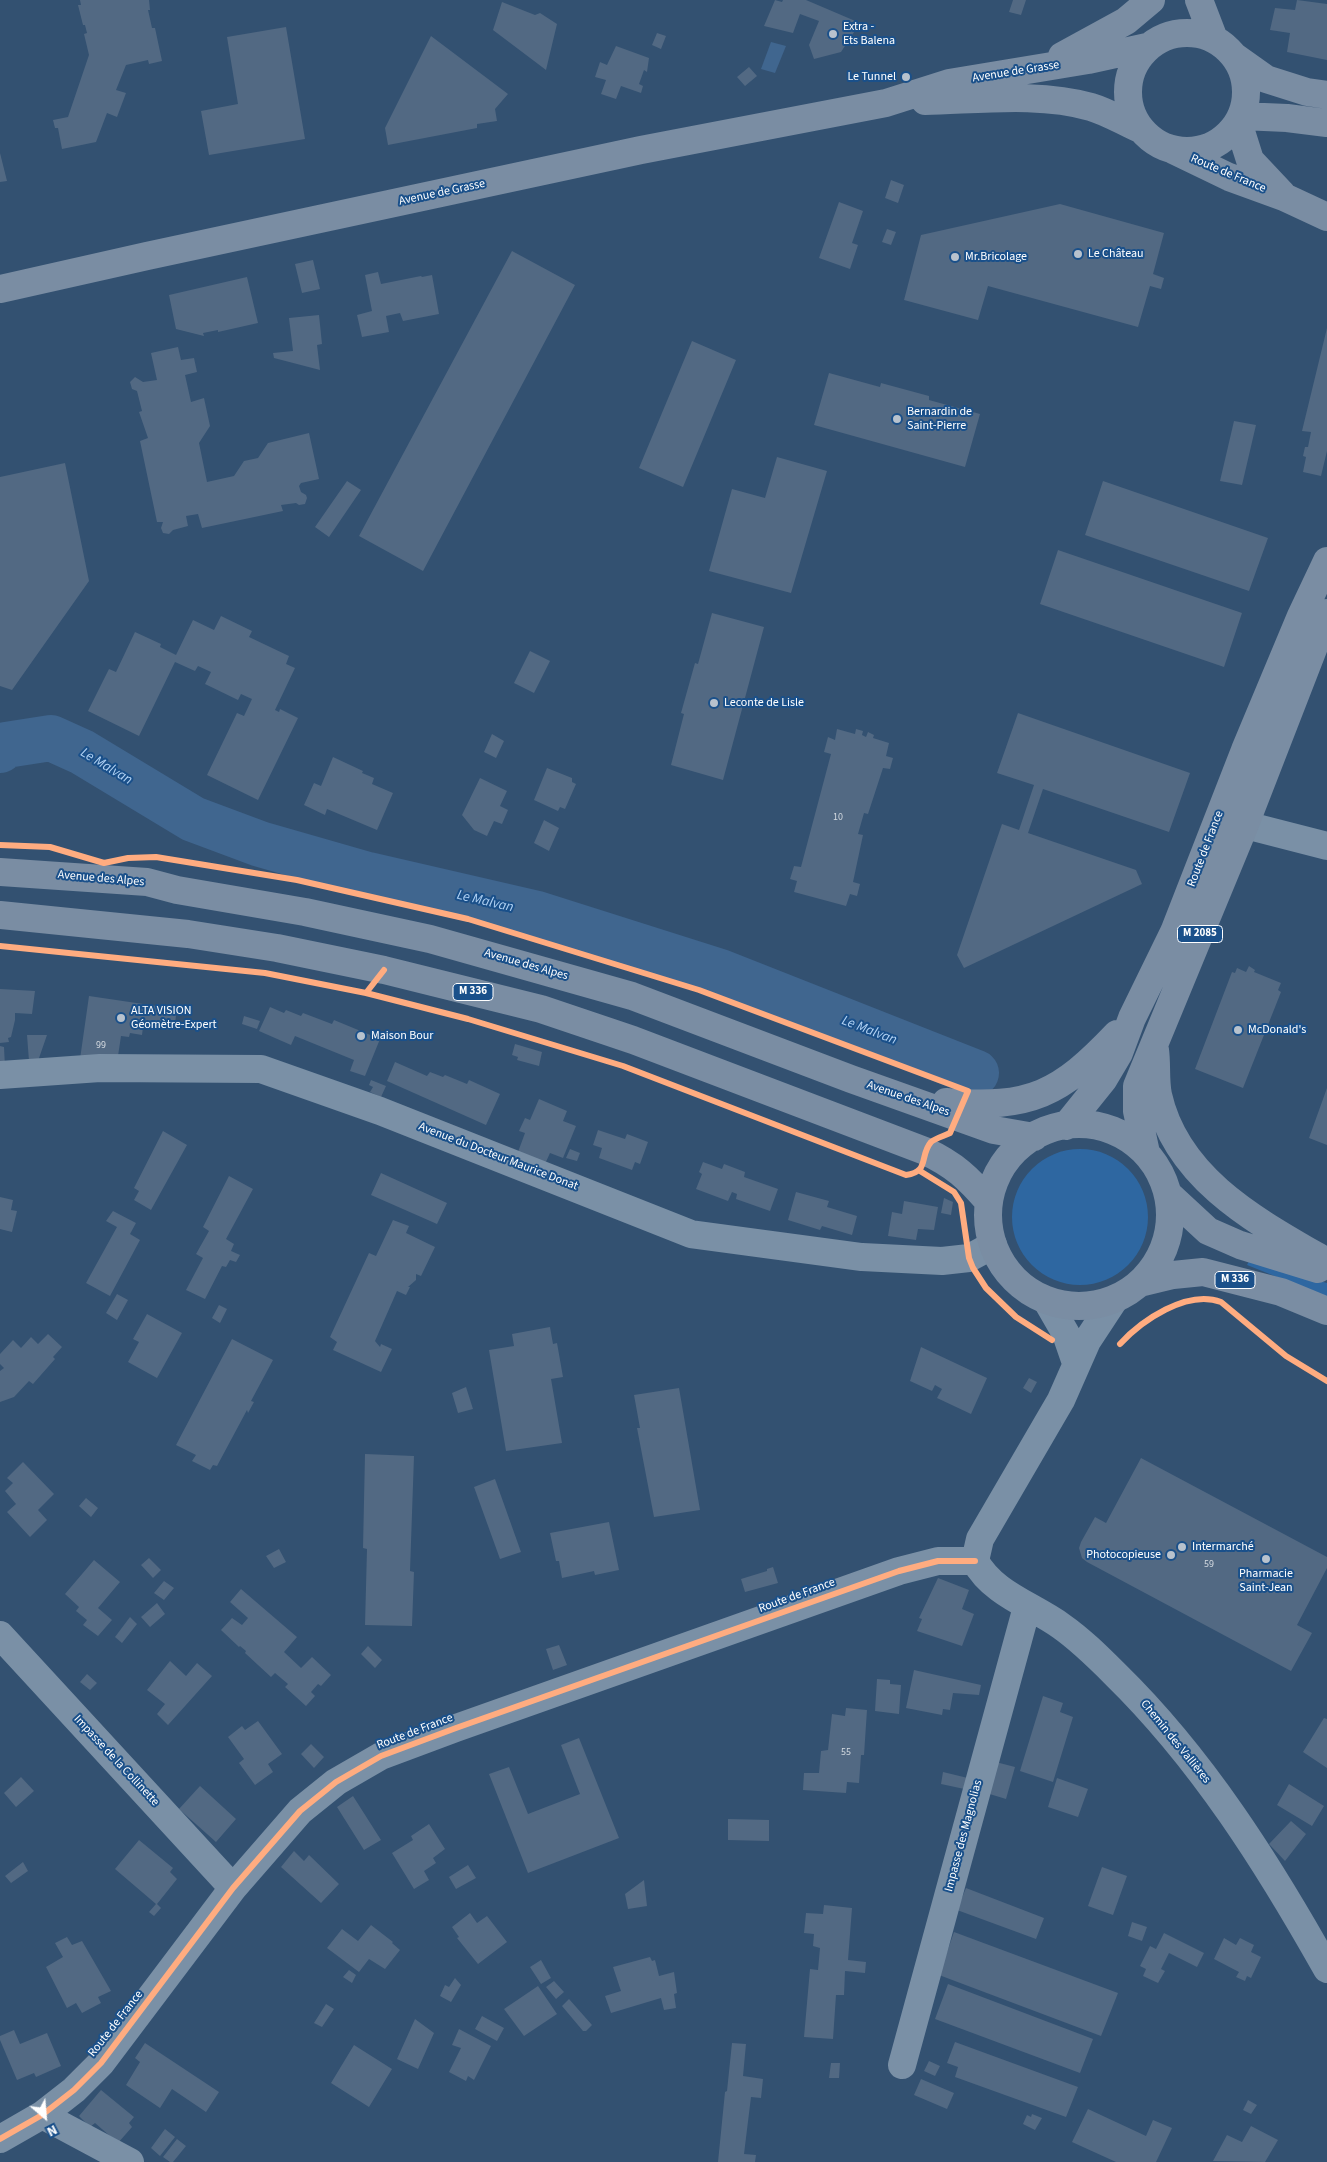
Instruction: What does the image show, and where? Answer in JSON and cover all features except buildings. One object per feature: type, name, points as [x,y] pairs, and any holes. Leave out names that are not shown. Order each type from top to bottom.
[{"type":"main road","points":[[1042,67],[1110,31],[1140,11],[1151,0]]},
{"type":"main road","points":[[1170,0],[1150,44],[1135,61],[1128,78],[1127,96],[1131,114],[1140,129],[1154,142],[1172,150],[1191,151],[1209,147],[1226,137],[1240,119],[1246,101],[1246,85],[1242,70],[1235,56]]},
{"type":"main road","points":[[1199,0],[1214,39]]},
{"type":"main road","points":[[1150,44],[1168,35],[1184,32],[1199,33],[1225,46],[1235,56],[1266,79],[1307,92],[1327,95]]},
{"type":"main road","name":"Avenue de Grasse","points":[[0,290],[147,256],[624,154],[886,102],[949,83],[1042,67],[1150,44]]},
{"type":"main road","name":"Avenue de Grasse","points":[[886,102],[1024,99],[1058,101],[1091,107],[1140,129]]},
{"type":"main road","points":[[1240,119],[1287,118],[1327,123]]},
{"type":"main road","name":"Route de France","points":[[1240,119],[1250,160],[1284,197]]},
{"type":"main road","name":"Route de France","points":[[1172,150],[1229,177],[1284,197],[1327,217]]},
{"type":"main road","name":"Route de France","points":[[1066,1126],[1103,1080],[1115,1060],[1132,1018],[1174,932],[1218,818],[1298,625],[1327,561]]},
{"type":"main road","name":"M 2085","points":[[1154,1041],[1244,826],[1327,613]]},
{"type":"main road","name":"Avenue des Alpes","points":[[0,872],[148,882],[177,890],[305,912],[430,939],[632,996],[994,1130],[1034,1137]]},
{"type":"main road","name":"M 336","points":[[0,915],[188,934],[277,948],[384,970],[541,1009],[633,1040],[925,1151],[944,1160],[963,1173],[989,1202]]},
{"type":"main road","points":[[905,1098],[980,1105],[1020,1101],[1044,1094],[1080,1071],[1132,1018]]},
{"type":"main road","points":[[1146,1154],[1137,1111],[1137,1086],[1154,1041]]},
{"type":"main road","points":[[1154,1041],[1158,1094],[1167,1124],[1194,1168],[1222,1196],[1269,1228],[1327,1262]]},
{"type":"main road","points":[[1084,1125],[1101,1127],[1118,1133],[1133,1142],[1155,1166],[1168,1194],[1170,1210],[1166,1242],[1156,1264],[1140,1283],[1114,1300],[1092,1306],[1069,1306],[1047,1301],[1034,1294],[1011,1276],[993,1245],[988,1218],[989,1202],[1000,1171],[1009,1158],[1034,1137],[1049,1130],[1066,1126],[1084,1125]]},
{"type":"main road","points":[[1168,1194],[1208,1231],[1240,1245],[1327,1272]]},
{"type":"main road","name":"M 336","points":[[1140,1283],[1173,1275],[1203,1272],[1281,1292],[1327,1311]]},
{"type":"street","points":[[1218,818],[1327,846]]},
{"type":"street","name":"Avenue du Docteur Maurice Donat","points":[[0,1075],[100,1068],[261,1069],[380,1111],[691,1234],[862,1257],[942,1261],[969,1258],[993,1245]]},
{"type":"street","points":[[975,1561],[980,1539],[1061,1400],[1076,1363],[1097,1324],[1114,1300]]},
{"type":"street","points":[[1047,1301],[1066,1334],[1076,1363]]},
{"type":"street","name":"Route de France","points":[[0,2139],[42,2115],[74,2090],[102,2063],[232,1888],[300,1811],[336,1782],[382,1756],[899,1571],[938,1561],[975,1561]]},
{"type":"street","name":"Chemin des Vallières","points":[[975,1561],[981,1572],[1000,1589],[1027,1607],[1060,1625],[1091,1650],[1135,1694],[1179,1745],[1219,1797],[1291,1904],[1327,1969]]},
{"type":"street","name":"Impasse des Magnolias","points":[[902,2065],[1027,1607]]},
{"type":"street","name":"Impasse de la Collinette","points":[[0,1635],[232,1888]]},
{"type":"street","points":[[42,2115],[130,2162]]},
{"type":"shaded area","points":[[771,42],[786,46],[775,73],[761,69]]},
{"type":"shaded area","points":[[1080,1149],[1106,1154],[1128,1169],[1143,1191],[1148,1217],[1143,1243],[1128,1265],[1106,1280],[1080,1285],[1054,1280],[1032,1265],[1017,1243],[1012,1217],[1017,1191],[1032,1169],[1054,1154]]},
{"type":"shaded area","points":[[1249,1261],[1327,1283],[1327,1297],[1247,1265]]},
{"type":"waterway","name":"Le Malvan","points":[[0,750],[6,745],[51,738],[82,752],[193,819],[260,844],[368,875],[537,914],[720,972],[976,1073]]},
{"type":"cycle path","points":[[0,845],[50,847],[104,863],[128,858],[156,857],[297,880],[468,919],[699,990],[968,1091],[950,1133],[931,1142],[927,1147],[918,1171],[906,1175],[623,1066],[468,1019],[366,993]]},
{"type":"cycle path","points":[[0,946],[265,973],[366,993],[384,970]]},
{"type":"cycle path","points":[[920,1171],[954,1192],[961,1203],[969,1258],[986,1288],[1016,1317],[1052,1340]]},
{"type":"cycle path","points":[[1120,1344],[1152,1317],[1180,1304],[1208,1299],[1221,1302],[1286,1356],[1327,1381]]},
{"type":"cycle path","points":[[0,2139],[42,2115],[74,2090],[101,2063],[233,1888],[300,1811],[336,1782],[381,1756],[899,1571],[938,1561],[975,1561]]},
{"type":"place","name":"Extra - Ets Balena","points":[[833,34]]},
{"type":"place","name":"Le Tunnel","points":[[906,77]]},
{"type":"place","name":"Le Château","points":[[1078,254]]},
{"type":"place","name":"Mr.Bricolage","points":[[955,257]]},
{"type":"place","name":"Bernardin de Saint-Pierre","points":[[897,419]]},
{"type":"place","name":"Leconte de Lisle","points":[[714,703]]},
{"type":"place","name":"ALTA VISION Géomètre-Expert","points":[[121,1018]]},
{"type":"place","name":"McDonald's","points":[[1238,1030]]},
{"type":"place","name":"Maison Bour","points":[[361,1036]]},
{"type":"place","name":"Intermarché","points":[[1182,1547]]},
{"type":"place","name":"Photocopieuse","points":[[1171,1555]]},
{"type":"place","name":"Pharmacie Saint-Jean","points":[[1266,1559]]}]
